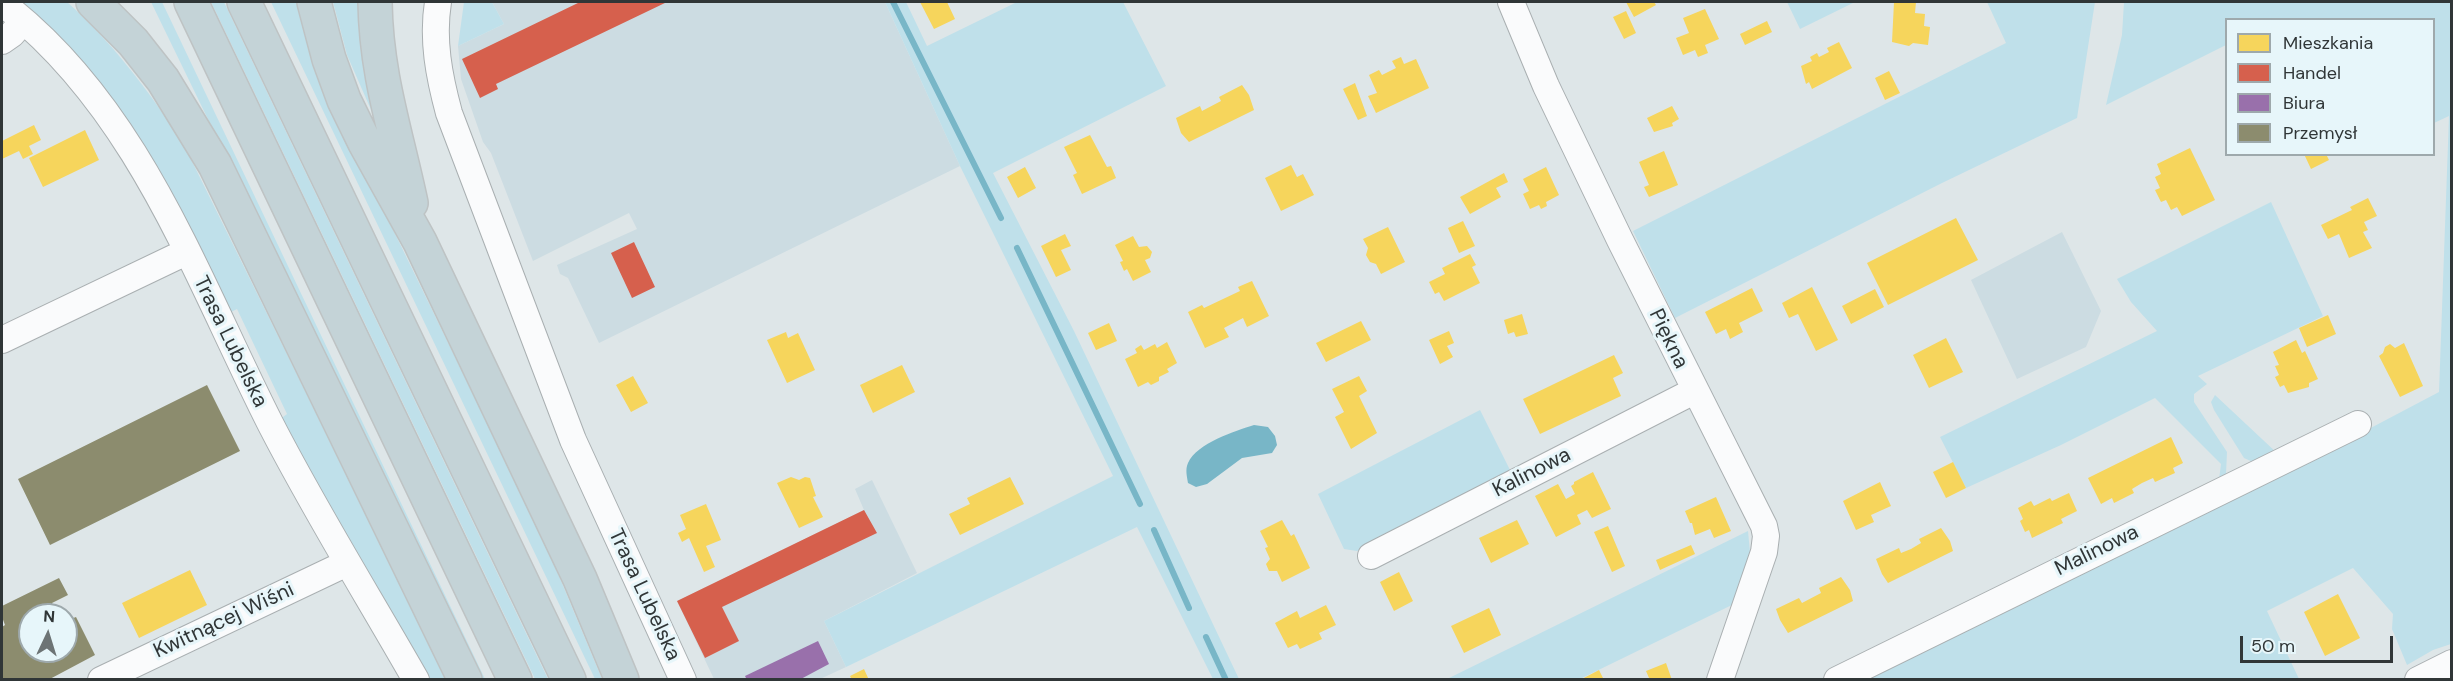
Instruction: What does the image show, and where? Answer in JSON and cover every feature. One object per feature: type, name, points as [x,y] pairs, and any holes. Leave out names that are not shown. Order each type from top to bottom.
[{"type":"highway","points":[[93,2],[133,42],[163,80],[215,165],[465,680]]},
{"type":"highway","points":[[192,2],[515,680]]},
{"type":"highway","points":[[244,2],[569,680]]},
{"type":"highway","points":[[314,2],[329,59],[344,100],[420,242],[580,579],[622,680]]},
{"type":"highway","points":[[375,2],[375,31],[382,80],[420,242]]},
{"type":"street","name":"Trasa Lubelska","points":[[438,2],[435,40],[448,113],[573,440],[683,680]]},
{"type":"street","name":"Piękna","points":[[1511,2],[1546,86],[1694,391],[1761,518],[1766,536],[1764,552],[1720,680]]},
{"type":"street","name":"Trasa Lubelska","points":[[2,3],[65,60],[108,112],[144,170],[284,449],[347,563],[416,680]]},
{"type":"street","points":[[2,41],[12,34],[23,21]]},
{"type":"street","points":[[2,340],[186,252]]},
{"type":"street","name":"Kalinowa","points":[[1371,556],[1694,391]]},
{"type":"street","name":"Malinowa","points":[[1837,680],[2358,424]]},
{"type":"street","name":"Kwitnącej Wiśni","points":[[102,680],[347,563]]},
{"type":"street","points":[[2418,680],[2451,663]]},
{"type":"shaded area","points":[[14,2],[67,2],[129,67],[182,141],[447,679],[428,679],[279,420],[287,414],[237,309],[227,314],[147,153],[114,103],[92,76]]},
{"type":"shaded area","points":[[151,2],[162,2],[485,679],[480,679]]},
{"type":"shaded area","points":[[211,2],[224,2],[548,679],[535,679]]},
{"type":"shaded area","points":[[271,2],[298,2],[331,102],[544,540],[602,679],[595,679]]},
{"type":"shaded area","points":[[333,2],[360,2],[379,128],[347,55]]},
{"type":"shaded area","points":[[464,2],[492,2],[504,24],[458,46]]},
{"type":"shaded area","points":[[492,2],[885,2],[960,166],[599,343],[568,278],[560,274],[557,265],[637,229],[629,213],[533,261],[491,153],[483,142],[461,79],[458,46],[504,24]]},
{"type":"shaded area","points":[[885,2],[906,2],[927,46],[1017,2],[1123,2],[1166,86],[993,173],[1074,331],[1239,679],[1213,679],[1137,527],[846,667],[824,621],[1113,476],[960,166]]},
{"type":"shaded area","points":[[1787,2],[1855,2],[1800,29]]},
{"type":"shaded area","points":[[1987,2],[2095,2],[2077,118],[1942,183],[1675,318],[1633,231],[2006,43]]},
{"type":"shaded area","points":[[2124,2],[2451,2],[2451,644],[2433,650],[2407,665],[2392,629],[2393,614],[2353,568],[2267,611],[2299,679],[1857,680],[2365,431],[2439,392],[2449,116],[2435,123],[2435,18],[2225,18],[2225,46],[2106,105],[2122,35]]},
{"type":"shaded area","points":[[2271,202],[2323,316],[2198,376],[2207,384],[2194,394],[2194,402],[2227,452],[2226,474],[2219,480],[2221,464],[2155,398],[2061,445],[1966,488],[1940,437],[2157,331],[2131,302],[2117,279]]},
{"type":"shaded area","points":[[2062,232],[2101,311],[2086,347],[2017,379],[1971,280]]},
{"type":"shaded area","points":[[2215,395],[2278,454],[2255,463],[2244,458],[2214,410],[2211,402]]},
{"type":"shaded area","points":[[1480,410],[1512,474],[1357,551],[1344,549],[1318,494]]},
{"type":"shaded area","points":[[872,480],[917,573],[824,621],[846,667],[820,679],[714,679],[677,601],[864,510],[855,489]]},
{"type":"shaded area","points":[[1748,531],[1750,552],[1736,603],[1580,679],[1445,680]]},
{"type":"water","points":[[1254,425],[1268,427],[1275,436],[1277,445],[1272,453],[1242,458],[1207,484],[1196,487],[1188,483],[1187,466],[1199,449],[1217,439]]},
{"type":"building: Mieszkania","points":[[920,2],[947,2],[955,19],[934,29]]},
{"type":"building: Mieszkania","points":[[1626,2],[1654,2],[1656,5],[1634,17]]},
{"type":"building: Mieszkania","points":[[1894,2],[1916,2],[1915,13],[1925,14],[1924,26],[1930,27],[1928,45],[1913,43],[1909,46],[1892,42]]},
{"type":"building: Mieszkania","points":[[1705,9],[1719,39],[1705,45],[1708,53],[1698,57],[1695,50],[1683,55],[1676,38],[1689,33],[1683,18]]},
{"type":"building: Mieszkania","points":[[1626,11],[1636,33],[1624,39],[1613,17]]},
{"type":"building: Mieszkania","points":[[1767,21],[1772,32],[1745,45],[1740,34]]},
{"type":"building: Mieszkania","points":[[1839,42],[1852,68],[1812,89],[1809,82],[1806,84],[1801,66],[1812,61],[1810,57],[1817,53],[1819,57],[1829,52],[1827,48]]},
{"type":"building: Mieszkania","points":[[1401,57],[1404,64],[1416,59],[1429,88],[1376,113],[1368,96],[1377,93],[1369,75],[1379,70],[1382,75],[1396,68],[1392,61]]},
{"type":"building: Mieszkania","points":[[1889,71],[1900,93],[1885,100],[1875,78]]},
{"type":"building: Mieszkania","points":[[1355,83],[1367,116],[1358,120],[1343,89]]},
{"type":"building: Mieszkania","points":[[1242,85],[1249,95],[1254,110],[1189,142],[1181,133],[1176,118],[1200,106],[1202,111],[1221,101],[1219,97]]},
{"type":"building: Mieszkania","points":[[1672,106],[1679,119],[1672,123],[1673,126],[1654,132],[1647,118]]},
{"type":"building: Mieszkania","points":[[34,125],[41,140],[29,146],[33,154],[23,159],[19,151],[2,159],[2,141]]},
{"type":"building: Mieszkania","points":[[85,130],[99,160],[43,187],[29,158]]},
{"type":"building: Mieszkania","points":[[1090,135],[1107,167],[1111,166],[1116,178],[1082,194],[1073,175],[1077,173],[1064,147]]},
{"type":"building: Mieszkania","points":[[2190,148],[2215,200],[2182,216],[2177,207],[2171,210],[2166,200],[2161,202],[2155,190],[2160,188],[2155,177],[2161,174],[2157,164]]},
{"type":"building: Mieszkania","points":[[1664,151],[1678,185],[1649,197],[1644,187],[1649,185],[1639,162]]},
{"type":"building: Mieszkania","points":[[2305,156],[2327,156],[2329,160],[2311,169]]},
{"type":"building: Mieszkania","points":[[1291,165],[1297,177],[1303,174],[1314,195],[1281,211],[1265,178]]},
{"type":"building: Mieszkania","points":[[1025,167],[1036,188],[1018,198],[1007,177]]},
{"type":"building: Mieszkania","points":[[1546,167],[1559,195],[1546,202],[1547,206],[1541,209],[1539,205],[1530,209],[1523,194],[1529,191],[1523,179]]},
{"type":"building: Mieszkania","points":[[1504,173],[1508,182],[1496,188],[1501,197],[1470,214],[1460,197]]},
{"type":"building: Mieszkania","points":[[2368,198],[2377,216],[2364,222],[2368,230],[2363,232],[2372,248],[2349,258],[2339,234],[2328,239],[2321,225],[2352,210],[2350,207]]},
{"type":"building: Mieszkania","points":[[1956,218],[1978,260],[1888,305],[1867,263]]},
{"type":"building: Mieszkania","points":[[1463,221],[1475,246],[1459,253],[1448,228]]},
{"type":"building: Mieszkania","points":[[1388,227],[1405,262],[1381,274],[1376,264],[1370,262],[1366,255],[1368,248],[1363,239]]},
{"type":"building: Mieszkania","points":[[1065,234],[1071,246],[1061,250],[1071,270],[1056,277],[1041,246]]},
{"type":"building: Mieszkania","points":[[1133,236],[1139,247],[1147,246],[1152,252],[1150,258],[1145,260],[1151,272],[1133,281],[1127,269],[1124,271],[1120,262],[1123,261],[1115,245]]},
{"type":"building: Mieszkania","points":[[1470,254],[1476,265],[1472,267],[1480,283],[1444,301],[1439,292],[1435,294],[1429,282],[1445,274],[1442,268]]},
{"type":"building: Mieszkania","points":[[1252,281],[1269,316],[1247,327],[1243,318],[1224,328],[1229,337],[1205,348],[1188,312],[1202,305],[1204,308],[1240,291],[1238,287]]},
{"type":"building: Mieszkania","points":[[1812,287],[1838,340],[1816,351],[1798,314],[1789,318],[1782,303]]},
{"type":"building: Mieszkania","points":[[1752,288],[1763,311],[1739,323],[1743,332],[1730,339],[1726,329],[1716,334],[1705,312]]},
{"type":"building: Mieszkania","points":[[1875,289],[1884,307],[1851,324],[1842,306]]},
{"type":"building: Mieszkania","points":[[1522,314],[1528,334],[1516,337],[1514,332],[1508,334],[1504,320]]},
{"type":"building: Mieszkania","points":[[2328,315],[2336,334],[2307,347],[2299,328]]},
{"type":"building: Mieszkania","points":[[1361,321],[1371,340],[1326,362],[1316,343]]},
{"type":"building: Mieszkania","points":[[1109,323],[1117,341],[1096,350],[1088,333]]},
{"type":"building: Mieszkania","points":[[1449,331],[1454,343],[1447,346],[1453,357],[1440,364],[1429,340]]},
{"type":"building: Mieszkania","points":[[786,332],[788,338],[798,333],[815,370],[787,383],[767,340]]},
{"type":"building: Mieszkania","points":[[1946,338],[1963,372],[1929,388],[1913,355]]},
{"type":"building: Mieszkania","points":[[2296,340],[2302,353],[2305,351],[2318,379],[2309,383],[2309,387],[2288,393],[2284,385],[2280,387],[2275,377],[2279,375],[2275,366],[2279,365],[2273,352]]},
{"type":"building: Mieszkania","points":[[1167,342],[1177,363],[1167,369],[1169,372],[1159,377],[1159,381],[1151,385],[1148,382],[1138,387],[1125,359],[1137,353],[1135,349],[1141,345],[1144,350],[1155,344],[1157,348]]},
{"type":"building: Mieszkania","points":[[2404,343],[2423,386],[2400,397],[2379,356],[2390,344],[2395,348]]},
{"type":"building: Mieszkania","points":[[1614,355],[1623,373],[1613,378],[1621,396],[1540,434],[1523,399]]},
{"type":"building: Mieszkania","points":[[902,365],[915,392],[873,413],[860,385]]},
{"type":"building: Mieszkania","points":[[633,376],[648,403],[631,412],[616,385]]},
{"type":"building: Mieszkania","points":[[1359,376],[1367,391],[1359,396],[1377,433],[1351,449],[1335,417],[1344,412],[1332,389]]},
{"type":"building: Mieszkania","points":[[2171,437],[2183,463],[2173,468],[2175,473],[2155,482],[2153,478],[2142,483],[2132,489],[2134,493],[2114,503],[2112,498],[2101,504],[2088,478]]},
{"type":"building: Mieszkania","points":[[1953,462],[1966,488],[1946,498],[1933,472]]},
{"type":"building: Mieszkania","points":[[1593,472],[1611,509],[1592,518],[1587,510],[1577,515],[1581,524],[1556,537],[1535,496],[1558,484],[1566,499],[1575,494],[1571,486],[1574,482]]},
{"type":"building: Mieszkania","points":[[791,477],[799,480],[805,477],[810,478],[816,496],[813,497],[823,517],[799,528],[777,483]]},
{"type":"building: Mieszkania","points":[[1010,477],[1024,504],[960,535],[949,514],[970,504],[967,498]]},
{"type":"building: Mieszkania","points":[[1880,482],[1891,506],[1871,515],[1874,522],[1856,530],[1843,501]]},
{"type":"building: Mieszkania","points":[[2069,493],[2077,511],[2061,519],[2063,523],[2032,538],[2029,530],[2025,532],[2018,508],[2031,501],[2034,506],[2050,498],[2052,501]]},
{"type":"building: Mieszkania","points":[[1716,497],[1731,531],[1714,538],[1710,529],[1695,535],[1692,523],[1685,511]]},
{"type":"building: Mieszkania","points":[[706,504],[721,540],[706,546],[715,567],[704,572],[689,538],[682,542],[678,533],[686,529],[680,515]]},
{"type":"building: Mieszkania","points":[[1282,520],[1291,536],[1294,534],[1310,568],[1282,582],[1277,571],[1269,571],[1266,564],[1270,559],[1265,548],[1268,547],[1260,531]]},
{"type":"building: Mieszkania","points":[[1517,520],[1529,544],[1491,563],[1479,538]]},
{"type":"building: Mieszkania","points":[[1608,526],[1625,566],[1612,572],[1594,532]]},
{"type":"building: Mieszkania","points":[[1941,528],[1950,541],[1953,551],[1888,583],[1876,559],[1899,548],[1901,553],[1911,549],[1921,543],[1919,539]]},
{"type":"building: Mieszkania","points":[[1691,545],[1695,554],[1660,570],[1656,560]]},
{"type":"building: Mieszkania","points":[[190,570],[207,605],[139,638],[122,603]]},
{"type":"building: Mieszkania","points":[[1399,572],[1413,601],[1394,611],[1380,582]]},
{"type":"building: Mieszkania","points":[[1841,577],[1850,590],[1853,601],[1788,633],[1776,609],[1799,598],[1802,603],[1821,593],[1819,588]]},
{"type":"building: Mieszkania","points":[[2338,594],[2360,638],[2325,656],[2304,612]]},
{"type":"building: Mieszkania","points":[[1326,605],[1336,625],[1319,633],[1322,639],[1300,649],[1297,644],[1288,648],[1275,623],[1297,611],[1300,618]]},
{"type":"building: Mieszkania","points":[[1489,608],[1501,635],[1464,653],[1451,626]]},
{"type":"building: Mieszkania","points":[[1666,663],[1672,680],[1645,680],[1649,678],[1646,671]]},
{"type":"building: Mieszkania","points":[[864,669],[869,680],[852,680],[850,676]]},
{"type":"building: Mieszkania","points":[[1599,670],[1604,680],[1580,680]]},
{"type":"building: Handel","points":[[580,2],[667,2],[496,84],[498,89],[480,98],[462,59]]},
{"type":"building: Handel","points":[[634,242],[655,287],[632,298],[611,253]]},
{"type":"building: Handel","points":[[864,510],[877,533],[722,607],[739,641],[705,658],[677,601]]},
{"type":"building: Biura","points":[[818,641],[829,664],[799,680],[747,680],[745,676]]},
{"type":"building: Przemysł","points":[[207,385],[240,451],[50,545],[18,479]]},
{"type":"building: Przemysł","points":[[59,578],[68,595],[52,603],[18,603],[18,663],[78,663],[78,621],[95,655],[48,680],[2,680],[2,627],[5,625],[2,606]]},
{"type":"waterway","points":[[893,2],[1001,218]]},
{"type":"waterway","points":[[1017,248],[1140,504]]},
{"type":"waterway","points":[[1154,530],[1189,608]]},
{"type":"waterway","points":[[1206,637],[1226,680]]}]
